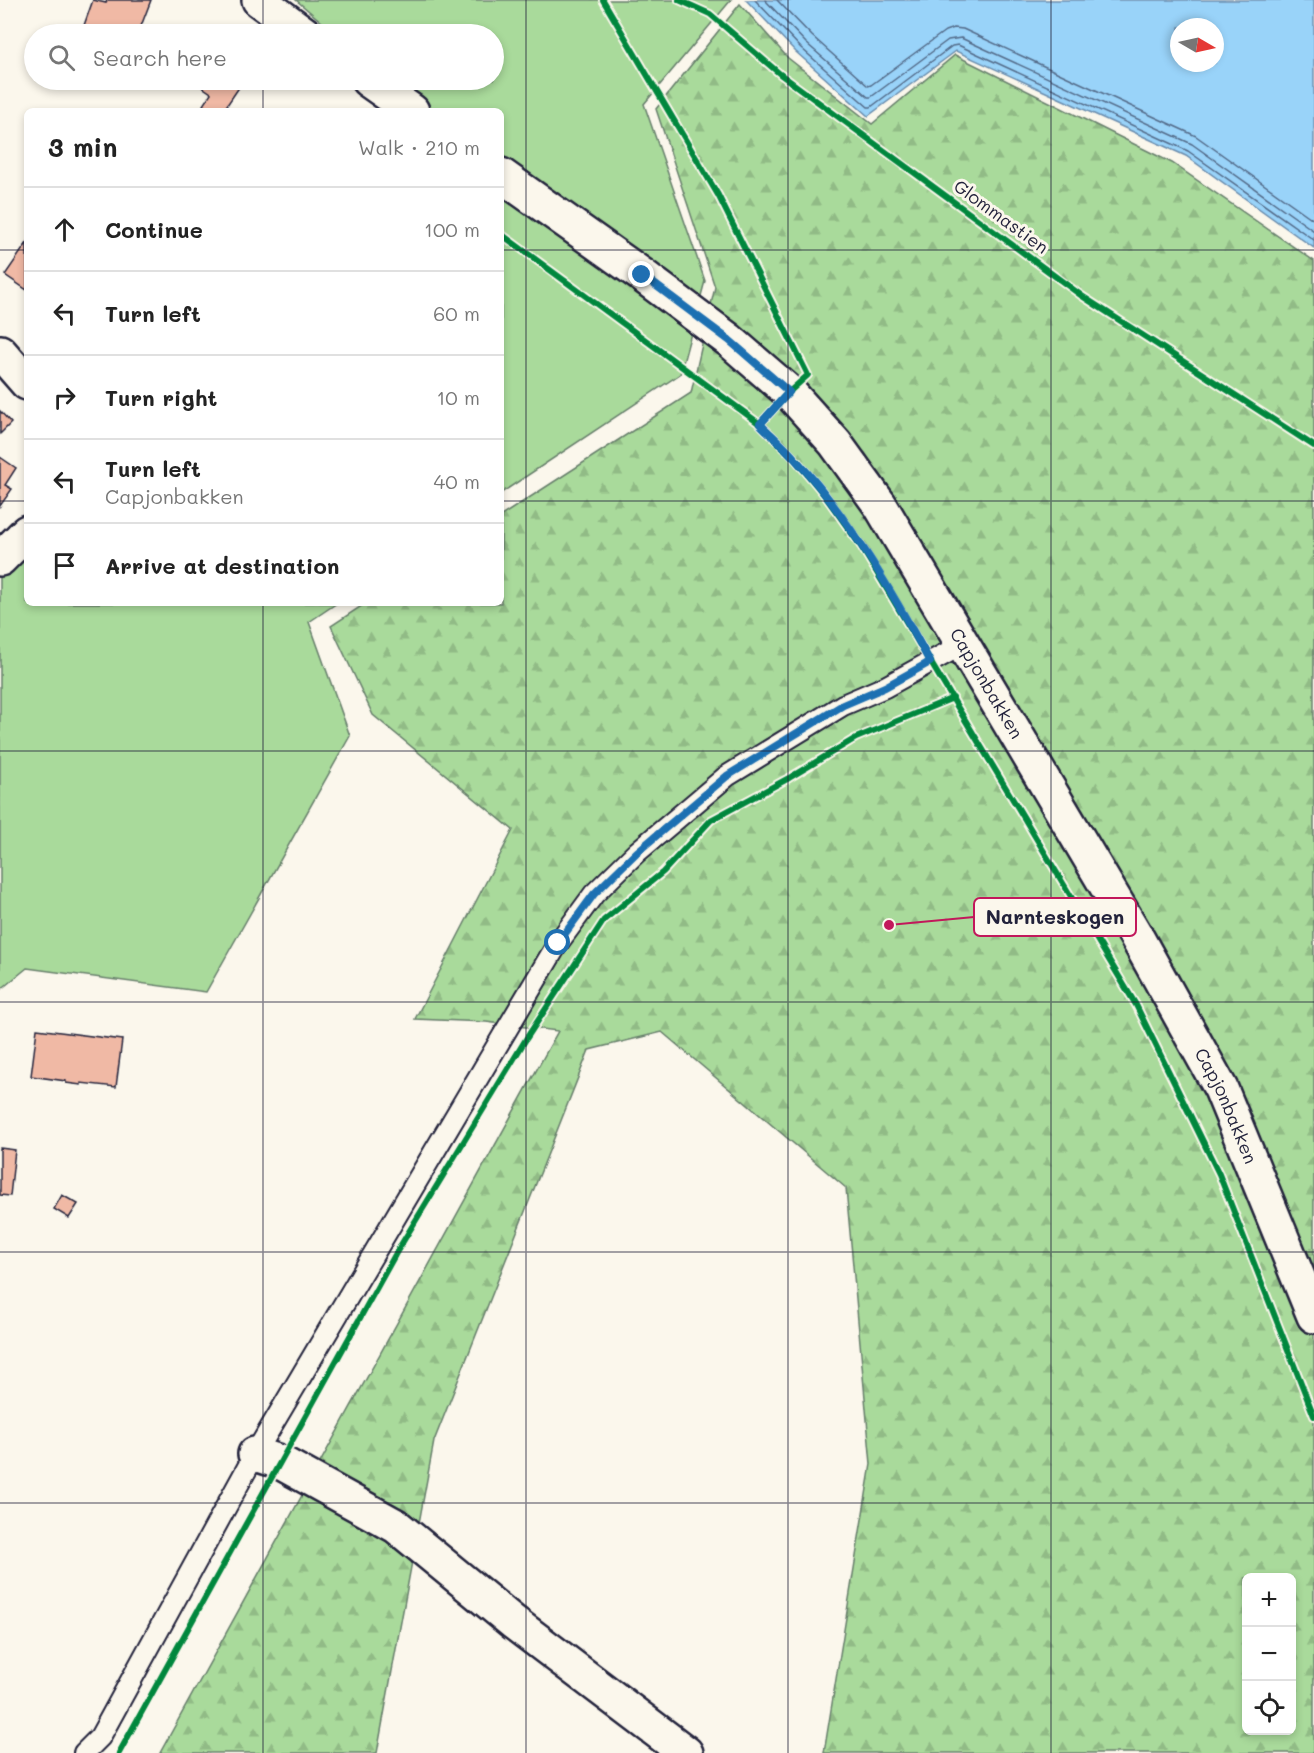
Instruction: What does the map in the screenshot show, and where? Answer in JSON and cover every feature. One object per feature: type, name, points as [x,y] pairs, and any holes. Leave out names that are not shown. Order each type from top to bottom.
[{"type":"main road","points":[[259,0],[292,24]]},
{"type":"main road","points":[[382,90],[408,108]]},
{"type":"main road","name":"Capjonbakken","points":[[504,177],[712,327],[789,392],[835,443],[880,505],[1135,934],[1221,1089],[1314,1316]]},
{"type":"main road","points":[[0,559],[24,535]]},
{"type":"main road","points":[[255,1454],[280,1462],[396,1526],[513,1622],[686,1753]]},
{"type":"lane","points":[[84,1753],[100,1737],[255,1454],[558,943],[594,894],[637,852],[727,776],[843,705],[885,687],[963,644]]},
{"type":"green space","points":[[296,0],[731,0],[644,104],[705,281],[680,374],[504,491],[504,108],[398,108],[407,90],[504,90],[504,24],[324,24]]},
{"type":"green space","points":[[740,4],[788,58],[872,124],[955,55],[1172,163],[1314,261],[1314,1753],[824,1753],[871,1464],[846,1188],[662,1032],[589,1050],[434,1441],[377,1753],[160,1753],[558,1031],[486,1022],[415,1019],[513,830],[373,715],[331,626],[361,606],[504,606],[504,514],[691,393],[715,287],[656,109]]},
{"type":"green space","points":[[24,551],[24,606],[333,606],[309,622],[350,736],[206,992],[27,968],[0,990],[0,576]]},
{"type":"water","points":[[746,0],[1314,0],[1314,248],[1186,156],[956,51],[868,116],[796,52]]},
{"type":"building","points":[[93,0],[106,3],[107,0],[151,0],[142,24],[84,24]]},
{"type":"building","points":[[207,90],[237,90],[225,108],[207,108],[203,105],[211,93]]},
{"type":"building","points":[[24,247],[24,288],[5,275]]},
{"type":"building","points":[[0,411],[11,423],[0,434]]},
{"type":"building","points":[[0,457],[16,468],[5,485],[12,489],[0,506]]},
{"type":"building","points":[[37,1029],[122,1040],[116,1087],[81,1083],[81,1085],[31,1076]]},
{"type":"building","points":[[0,1148],[15,1150],[10,1196],[0,1195]]},
{"type":"building","points":[[62,1195],[78,1204],[69,1218],[54,1209]]},
{"type":"cycle path","points":[[603,0],[718,195],[808,375],[760,424]]},
{"type":"cycle path","name":"Glommastien","points":[[679,0],[710,14],[780,74],[1082,296],[1314,446]]},
{"type":"cycle path","points":[[504,236],[760,424],[796,460],[824,494],[861,546],[1136,1005],[1219,1174],[1314,1416]]},
{"type":"cycle path","points":[[119,1753],[396,1253],[526,1039],[604,920],[663,872],[711,820],[789,778],[856,738],[953,698]]},
{"type":"place","name":"Narnteskogen","points":[[889,925]]},
{"type":"route","points":[[558,943],[594,894],[637,852],[727,776],[843,705],[885,687],[930,662],[861,546],[824,494],[796,460],[760,424],[789,392],[729,340],[642,275]]}]
